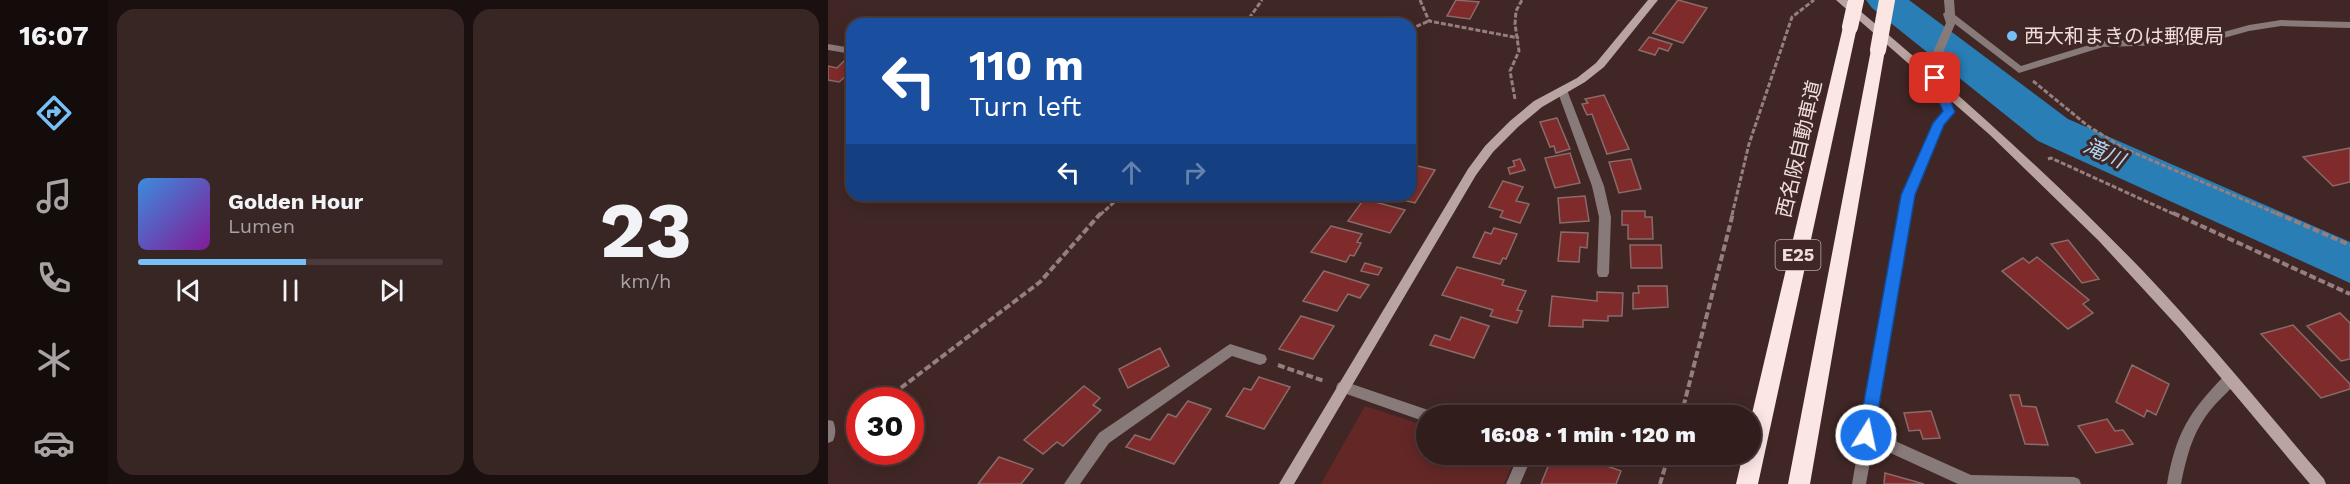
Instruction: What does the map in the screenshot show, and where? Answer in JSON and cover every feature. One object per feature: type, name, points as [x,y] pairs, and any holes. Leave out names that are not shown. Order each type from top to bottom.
[{"type":"highway","name":"西名阪自動車道","points":[[1747,484],[1856,0]]},
{"type":"highway","name":"E25","points":[[1800,484],[1887,0]]},
{"type":"street","points":[[1286,484],[1472,172],[1489,149],[1538,104],[1600,65],[1653,0]]},
{"type":"street","points":[[1841,0],[1935,78],[2031,165],[2139,275],[2319,484]]},
{"type":"street","points":[[1859,484],[1908,195],[1939,123],[1949,112],[1935,78],[1939,50],[1950,18],[1949,0]]},
{"type":"street","points":[[1950,18],[2019,70],[2102,44],[2202,41],[2249,28],[2281,23],[2350,24]]},
{"type":"street","points":[[828,47],[846,50]]},
{"type":"street","points":[[1562,90],[1598,186],[1605,217],[1603,273]]},
{"type":"street","points":[[1071,484],[1104,438],[1230,350],[1260,358]]},
{"type":"street","points":[[2174,484],[2180,446],[2193,421],[2198,412],[2230,379]]},
{"type":"street","points":[[1343,387],[1416,413]]},
{"type":"street","points":[[828,426],[828,436]]},
{"type":"street","points":[[1866,435],[1970,483],[2074,484]]},
{"type":"street","points":[[1513,484],[1521,465]]},
{"type":"path","points":[[1249,18],[1262,0]]},
{"type":"path","points":[[1420,0],[1429,21]]},
{"type":"path","points":[[1514,124],[1515,98],[1510,71],[1519,51],[1519,38],[1515,24],[1516,11],[1522,0]]},
{"type":"path","points":[[1684,405],[1719,272],[1749,144],[1792,17],[1814,0]]},
{"type":"path","points":[[1416,26],[1429,21],[1519,38]]},
{"type":"path","points":[[2019,70],[2052,99],[2126,149],[2350,245]]},
{"type":"path","points":[[2031,165],[2051,158],[2350,294]]},
{"type":"path","points":[[902,387],[1040,282],[1114,201]]},
{"type":"path","points":[[1260,358],[1343,387]]},
{"type":"path","points":[[1660,484],[1666,465]]},
{"type":"shaded area","points":[[1365,406],[1416,423],[1416,465],[1512,465],[1504,484],[1321,484]]},
{"type":"building","points":[[1456,0],[1479,2],[1470,19],[1447,16]]},
{"type":"building","points":[[1678,0],[1707,8],[1683,43],[1653,33]]},
{"type":"building","points":[[1649,37],[1672,44],[1668,51],[1659,48],[1655,55],[1639,50]]},
{"type":"building","points":[[846,60],[846,76],[839,82],[828,80],[828,66],[837,68]]},
{"type":"building","points":[[1604,95],[1629,149],[1607,154],[1592,114],[1587,115],[1582,104],[1588,103],[1585,99]]},
{"type":"building","points":[[1557,118],[1570,149],[1556,153],[1554,146],[1550,147],[1540,122]]},
{"type":"building","points":[[2350,148],[2350,182],[2333,186],[2303,157]]},
{"type":"building","points":[[1570,153],[1580,183],[1555,188],[1545,158]]},
{"type":"building","points":[[1520,159],[1525,170],[1510,174],[1508,168],[1515,166],[1513,161]]},
{"type":"building","points":[[1631,159],[1641,189],[1619,193],[1609,162]]},
{"type":"building","points":[[1418,166],[1435,170],[1415,203],[1407,201],[1416,201],[1416,169]]},
{"type":"building","points":[[1503,181],[1523,187],[1516,201],[1529,204],[1520,223],[1500,217],[1503,211],[1489,207]]},
{"type":"building","points":[[1585,196],[1589,221],[1560,223],[1558,198]]},
{"type":"building","points":[[1363,201],[1371,201],[1405,210],[1390,233],[1348,221]]},
{"type":"building","points":[[1622,211],[1645,211],[1645,217],[1652,217],[1653,239],[1628,239],[1628,225],[1622,225]]},
{"type":"building","points":[[1331,226],[1362,234],[1357,242],[1361,243],[1354,256],[1350,255],[1346,262],[1311,252]]},
{"type":"building","points":[[1494,228],[1517,234],[1506,259],[1503,258],[1500,264],[1473,257],[1485,232],[1491,234]]},
{"type":"building","points":[[1561,232],[1588,233],[1587,248],[1580,247],[1579,262],[1558,261]]},
{"type":"building","points":[[2068,240],[2099,279],[2082,283],[2051,244]]},
{"type":"building","points":[[1630,245],[1661,245],[1662,268],[1631,268]]},
{"type":"building","points":[[2037,257],[2089,300],[2083,304],[2093,313],[2068,329],[2002,271],[2023,258],[2029,263]]},
{"type":"building","points":[[1365,263],[1382,268],[1378,275],[1361,271]]},
{"type":"building","points":[[1457,267],[1504,280],[1502,285],[1526,291],[1517,310],[1522,311],[1517,323],[1490,316],[1493,310],[1442,295]]},
{"type":"building","points":[[1324,271],[1369,285],[1360,298],[1348,294],[1337,311],[1303,301]]},
{"type":"building","points":[[1638,286],[1667,286],[1668,307],[1633,309],[1633,293],[1639,293]]},
{"type":"building","points":[[1597,292],[1623,293],[1622,316],[1608,316],[1608,321],[1583,320],[1583,327],[1549,326],[1552,296],[1597,301]]},
{"type":"building","points":[[2340,313],[2350,323],[2350,359],[2341,361],[2307,326]]},
{"type":"building","points":[[1301,316],[1334,326],[1313,359],[1279,349]]},
{"type":"building","points":[[1461,317],[1489,326],[1474,358],[1430,345],[1435,335],[1450,340]]},
{"type":"building","points":[[2293,325],[2350,384],[2350,389],[2321,398],[2261,334]]},
{"type":"building","points":[[1160,348],[1169,366],[1128,388],[1119,369]]},
{"type":"building","points":[[2132,365],[2169,384],[2156,415],[2147,410],[2144,417],[2116,402]]},
{"type":"building","points":[[1259,377],[1290,387],[1264,429],[1226,416],[1244,388],[1251,390]]},
{"type":"building","points":[[1084,386],[1100,398],[1093,405],[1101,410],[1063,446],[1057,442],[1043,454],[1024,440]]},
{"type":"building","points":[[2010,395],[2019,395],[2022,406],[2036,407],[2048,445],[2025,444]]},
{"type":"building","points":[[1188,401],[1211,409],[1174,464],[1126,447],[1135,435],[1150,440],[1168,414],[1176,417]]},
{"type":"building","points":[[1931,411],[1940,438],[1923,439],[1920,430],[1909,431],[1904,413]]},
{"type":"building","points":[[2107,419],[2115,431],[2123,430],[2133,444],[2096,453],[2078,426]]},
{"type":"building","points":[[999,457],[1033,469],[1021,484],[978,484]]},
{"type":"building","points":[[1549,465],[1604,465],[1621,471],[1616,484],[1541,484]]},
{"type":"building","points":[[1885,473],[1924,484],[1884,484]]},
{"type":"waterway","name":"滝川","points":[[1885,0],[2053,130],[2350,263]]},
{"type":"place","name":"西大和まきのは郵便局","points":[[2012,36]]},
{"type":"route","points":[[1866,435],[1908,195],[1939,123],[1949,112],[1935,78]]}]
